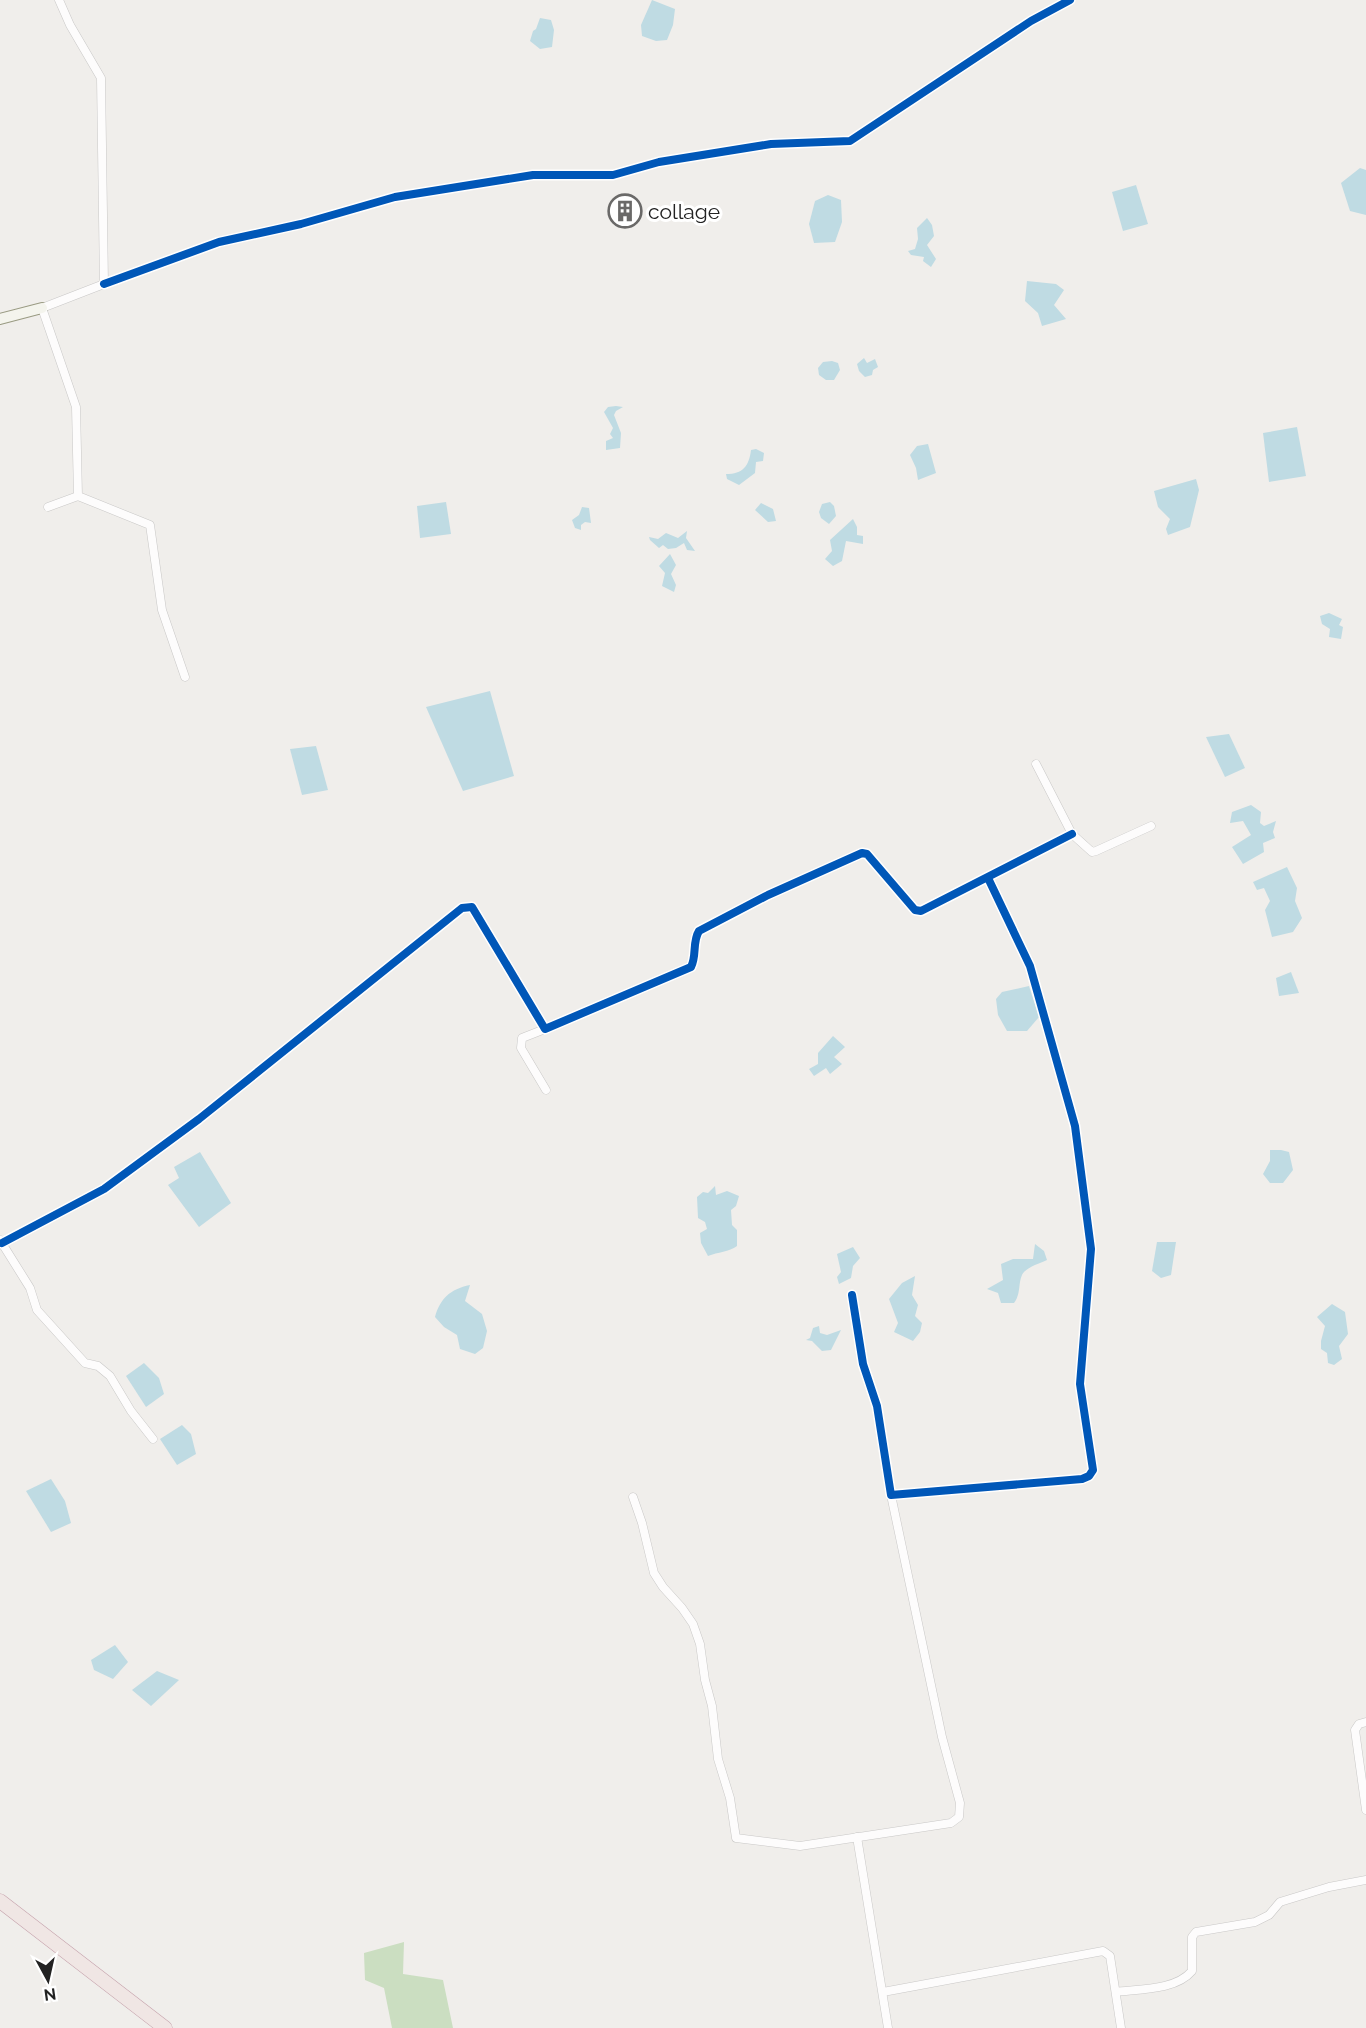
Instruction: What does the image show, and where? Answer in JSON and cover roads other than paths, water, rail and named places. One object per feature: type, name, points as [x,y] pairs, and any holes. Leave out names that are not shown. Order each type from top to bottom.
[{"type":"highway","points":[[0,1901],[165,2028]]},
{"type":"main road","points":[[0,319],[42,308]]},
{"type":"street","points":[[59,0],[70,25],[101,78],[104,284]]},
{"type":"street","points":[[78,496],[76,407],[42,308],[219,242],[301,224],[395,197],[533,175],[613,176],[659,162],[771,144],[850,141],[1030,21],[1070,0]]},
{"type":"street","points":[[48,507],[78,496],[150,525],[162,610],[185,677]]},
{"type":"street","points":[[1036,764],[1072,834],[1094,852],[1151,826]]},
{"type":"street","points":[[546,1089],[521,1048],[522,1038],[691,967],[694,962],[695,938],[699,931],[768,895],[862,853],[867,854],[915,910],[927,909],[1072,834]]},
{"type":"street","points":[[891,1495],[1082,1479],[1089,1476],[1092,1470],[1080,1384],[1091,1249],[1075,1126],[1030,966],[988,878]]},
{"type":"street","points":[[153,1439],[110,1376],[98,1366],[85,1363],[37,1310],[30,1288],[1,1242],[104,1189],[199,1119],[462,908],[472,907],[545,1029]]},
{"type":"street","points":[[633,1497],[654,1573],[693,1624],[700,1644],[705,1680],[712,1706],[718,1759],[730,1798],[736,1838],[800,1846],[951,1823],[959,1817],[960,1803],[942,1737],[891,1495],[877,1406],[862,1364],[852,1295]]},
{"type":"street","points":[[1366,1722],[1359,1724],[1355,1730],[1366,1810]]},
{"type":"street","points":[[857,1838],[888,2028]]},
{"type":"street","points":[[1116,1992],[1173,1984],[1186,1978],[1192,1971],[1192,1937],[1196,1932],[1255,1922],[1269,1915],[1280,1902],[1329,1887],[1366,1880]]},
{"type":"street","points":[[883,1992],[1103,1951],[1110,1956],[1121,2028]]},
{"type":"water","points":[[652,0],[675,9],[673,25],[667,40],[656,41],[642,36],[641,25]]},
{"type":"water","points":[[540,18],[551,20],[554,30],[552,47],[540,49],[530,41]]},
{"type":"water","points":[[1360,168],[1366,170],[1366,215],[1350,211],[1341,183]]},
{"type":"water","points":[[1136,185],[1148,224],[1123,231],[1112,192]]},
{"type":"water","points":[[828,195],[841,200],[842,222],[835,242],[814,243],[809,224],[815,201]]},
{"type":"water","points":[[927,218],[932,225],[934,236],[927,245],[936,259],[931,267],[923,261],[924,257],[911,255],[908,251],[915,249],[918,239],[917,228]]},
{"type":"water","points":[[1027,281],[1056,284],[1064,290],[1054,305],[1066,319],[1042,326],[1038,313],[1025,301]]},
{"type":"water","points":[[864,358],[867,363],[875,359],[878,367],[873,370],[872,375],[865,377],[859,371],[857,364]]},
{"type":"water","points":[[823,362],[838,363],[840,370],[834,380],[826,380],[819,375],[818,368]]},
{"type":"water","points":[[608,407],[623,407],[614,415],[621,433],[620,448],[606,450],[606,441],[613,438],[610,434],[613,428],[604,412]]},
{"type":"water","points":[[1297,427],[1306,476],[1269,482],[1263,433]]},
{"type":"water","points":[[928,444],[936,473],[918,480],[910,455],[917,446]]},
{"type":"water","points":[[756,449],[764,453],[763,461],[756,462],[755,473],[739,485],[727,479],[726,474],[741,471],[747,465],[751,450]]},
{"type":"water","points":[[1196,479],[1199,490],[1190,527],[1168,535],[1166,529],[1170,519],[1158,507],[1154,491]]},
{"type":"water","points":[[446,502],[451,534],[420,538],[417,506]]},
{"type":"water","points":[[830,502],[834,506],[836,516],[829,524],[821,518],[819,512],[822,504]]},
{"type":"water","points":[[761,503],[773,509],[776,521],[768,522],[755,510]]},
{"type":"water","points":[[582,507],[589,508],[591,523],[585,522],[581,525],[581,530],[575,528],[572,520],[579,515]]},
{"type":"water","points":[[853,519],[857,527],[857,535],[863,536],[863,544],[846,541],[842,561],[833,566],[825,559],[832,551],[830,540]]},
{"type":"water","points":[[687,531],[686,538],[695,551],[687,550],[684,543],[676,548],[668,549],[663,545],[659,548],[649,537],[658,539],[666,533],[678,538]]},
{"type":"water","points":[[670,554],[676,565],[671,574],[676,585],[674,592],[662,586],[665,573],[659,566]]},
{"type":"water","points":[[1329,613],[1342,619],[1339,625],[1343,627],[1341,639],[1329,637],[1330,629],[1322,624],[1320,616]]},
{"type":"water","points":[[490,691],[514,776],[463,791],[426,707]]},
{"type":"water","points":[[1229,734],[1245,768],[1225,777],[1206,737]]},
{"type":"water","points":[[316,746],[328,790],[302,795],[290,749]]},
{"type":"water","points":[[1251,805],[1261,812],[1260,823],[1264,826],[1276,821],[1273,832],[1275,838],[1263,843],[1264,852],[1243,864],[1232,847],[1251,835],[1243,821],[1230,823],[1232,812]]},
{"type":"water","points":[[1287,867],[1297,888],[1295,901],[1302,918],[1293,932],[1272,937],[1265,910],[1270,901],[1264,888],[1257,890],[1253,882]]},
{"type":"water","points":[[1291,972],[1299,993],[1279,996],[1276,978]]},
{"type":"water","points":[[1029,986],[1039,1017],[1027,1031],[1007,1031],[998,1015],[996,999],[1002,992]]},
{"type":"water","points":[[833,1036],[845,1047],[834,1057],[842,1064],[830,1074],[826,1068],[814,1076],[809,1069],[818,1064],[818,1053]]},
{"type":"water","points":[[1270,1150],[1289,1152],[1293,1170],[1283,1183],[1270,1183],[1263,1174],[1270,1161]]},
{"type":"water","points":[[200,1152],[231,1203],[199,1227],[168,1185],[179,1178],[174,1167]]},
{"type":"water","points":[[715,1186],[716,1195],[727,1191],[739,1196],[736,1206],[731,1210],[732,1225],[737,1230],[737,1246],[708,1256],[701,1243],[700,1233],[707,1229],[705,1222],[698,1218],[697,1197],[703,1192],[708,1193]]},
{"type":"water","points":[[1157,1242],[1176,1242],[1171,1275],[1161,1278],[1152,1271]]},
{"type":"water","points":[[1035,1244],[1044,1251],[1047,1260],[1024,1272],[1014,1303],[1001,1303],[998,1293],[987,1289],[1003,1280],[1001,1264],[1013,1259],[1033,1259]]},
{"type":"water","points":[[853,1247],[860,1258],[853,1266],[851,1278],[839,1284],[837,1277],[841,1272],[837,1254]]},
{"type":"water","points":[[915,1276],[912,1295],[918,1305],[915,1316],[922,1323],[920,1332],[913,1341],[894,1332],[898,1323],[889,1299],[902,1283]]},
{"type":"water","points":[[470,1285],[465,1301],[482,1314],[487,1331],[483,1348],[475,1354],[460,1349],[457,1335],[444,1327],[435,1317],[443,1300],[451,1292]]},
{"type":"water","points":[[1332,1304],[1345,1312],[1348,1334],[1339,1346],[1342,1359],[1334,1365],[1328,1363],[1327,1353],[1321,1349],[1325,1326],[1317,1317]]},
{"type":"water","points":[[819,1326],[820,1333],[827,1335],[841,1330],[831,1350],[822,1351],[812,1341],[806,1340],[810,1338],[813,1328]]},
{"type":"water","points":[[144,1363],[159,1378],[164,1394],[146,1407],[126,1376]]},
{"type":"water","points":[[182,1425],[191,1434],[196,1454],[177,1465],[160,1439]]},
{"type":"water","points":[[51,1479],[65,1501],[71,1523],[51,1532],[26,1491]]},
{"type":"water","points":[[115,1645],[128,1662],[113,1679],[94,1670],[91,1660]]},
{"type":"water","points":[[157,1671],[179,1680],[151,1706],[132,1690]]},
{"type":"place","name":"collage","points":[[625,211]]}]
